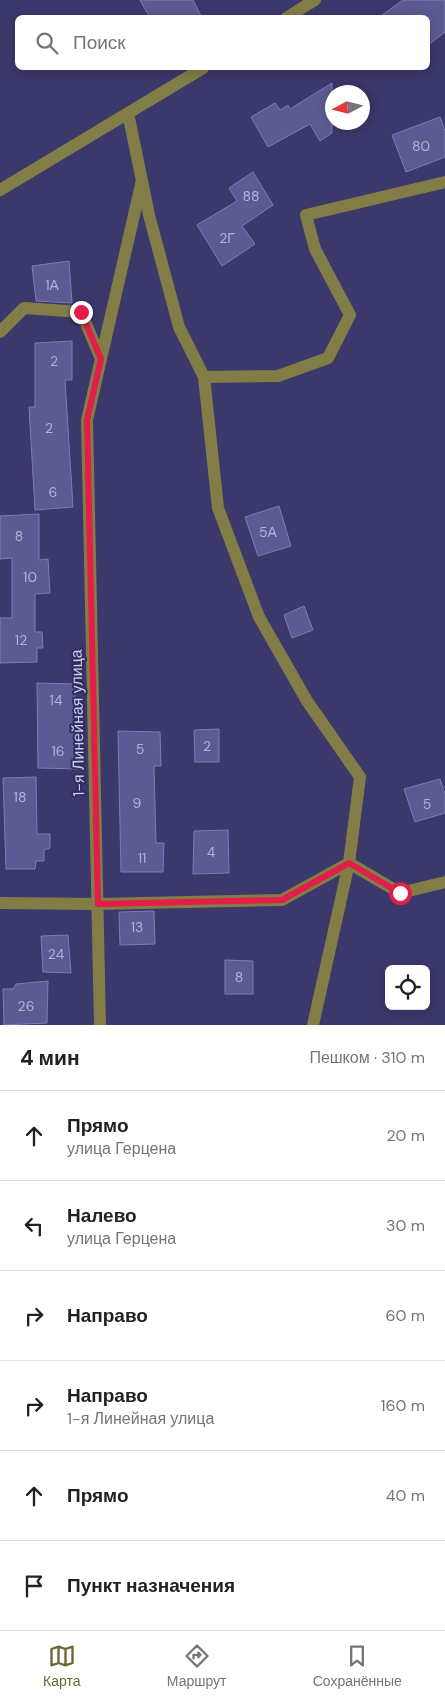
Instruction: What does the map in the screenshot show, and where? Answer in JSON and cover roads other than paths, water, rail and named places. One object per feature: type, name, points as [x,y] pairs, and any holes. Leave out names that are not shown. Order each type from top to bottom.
[{"type":"street","points":[[291,15],[315,0]]},
{"type":"street","points":[[0,190],[200,70]]},
{"type":"street","points":[[128,113],[149,215],[179,327],[204,377],[218,508],[259,617],[307,702],[360,777],[349,863],[313,1025]]},
{"type":"street","name":"1-я Линейная улица","points":[[100,1025],[87,420],[142,180]]},
{"type":"street","points":[[204,377],[278,376],[328,358],[350,315],[315,249],[306,215],[445,182]]},
{"type":"street","points":[[0,332],[24,308],[81,312],[101,359]]},
{"type":"street","points":[[349,863],[400,893],[445,882]]},
{"type":"street","points":[[0,902],[98,904],[282,900],[349,863]]}]
